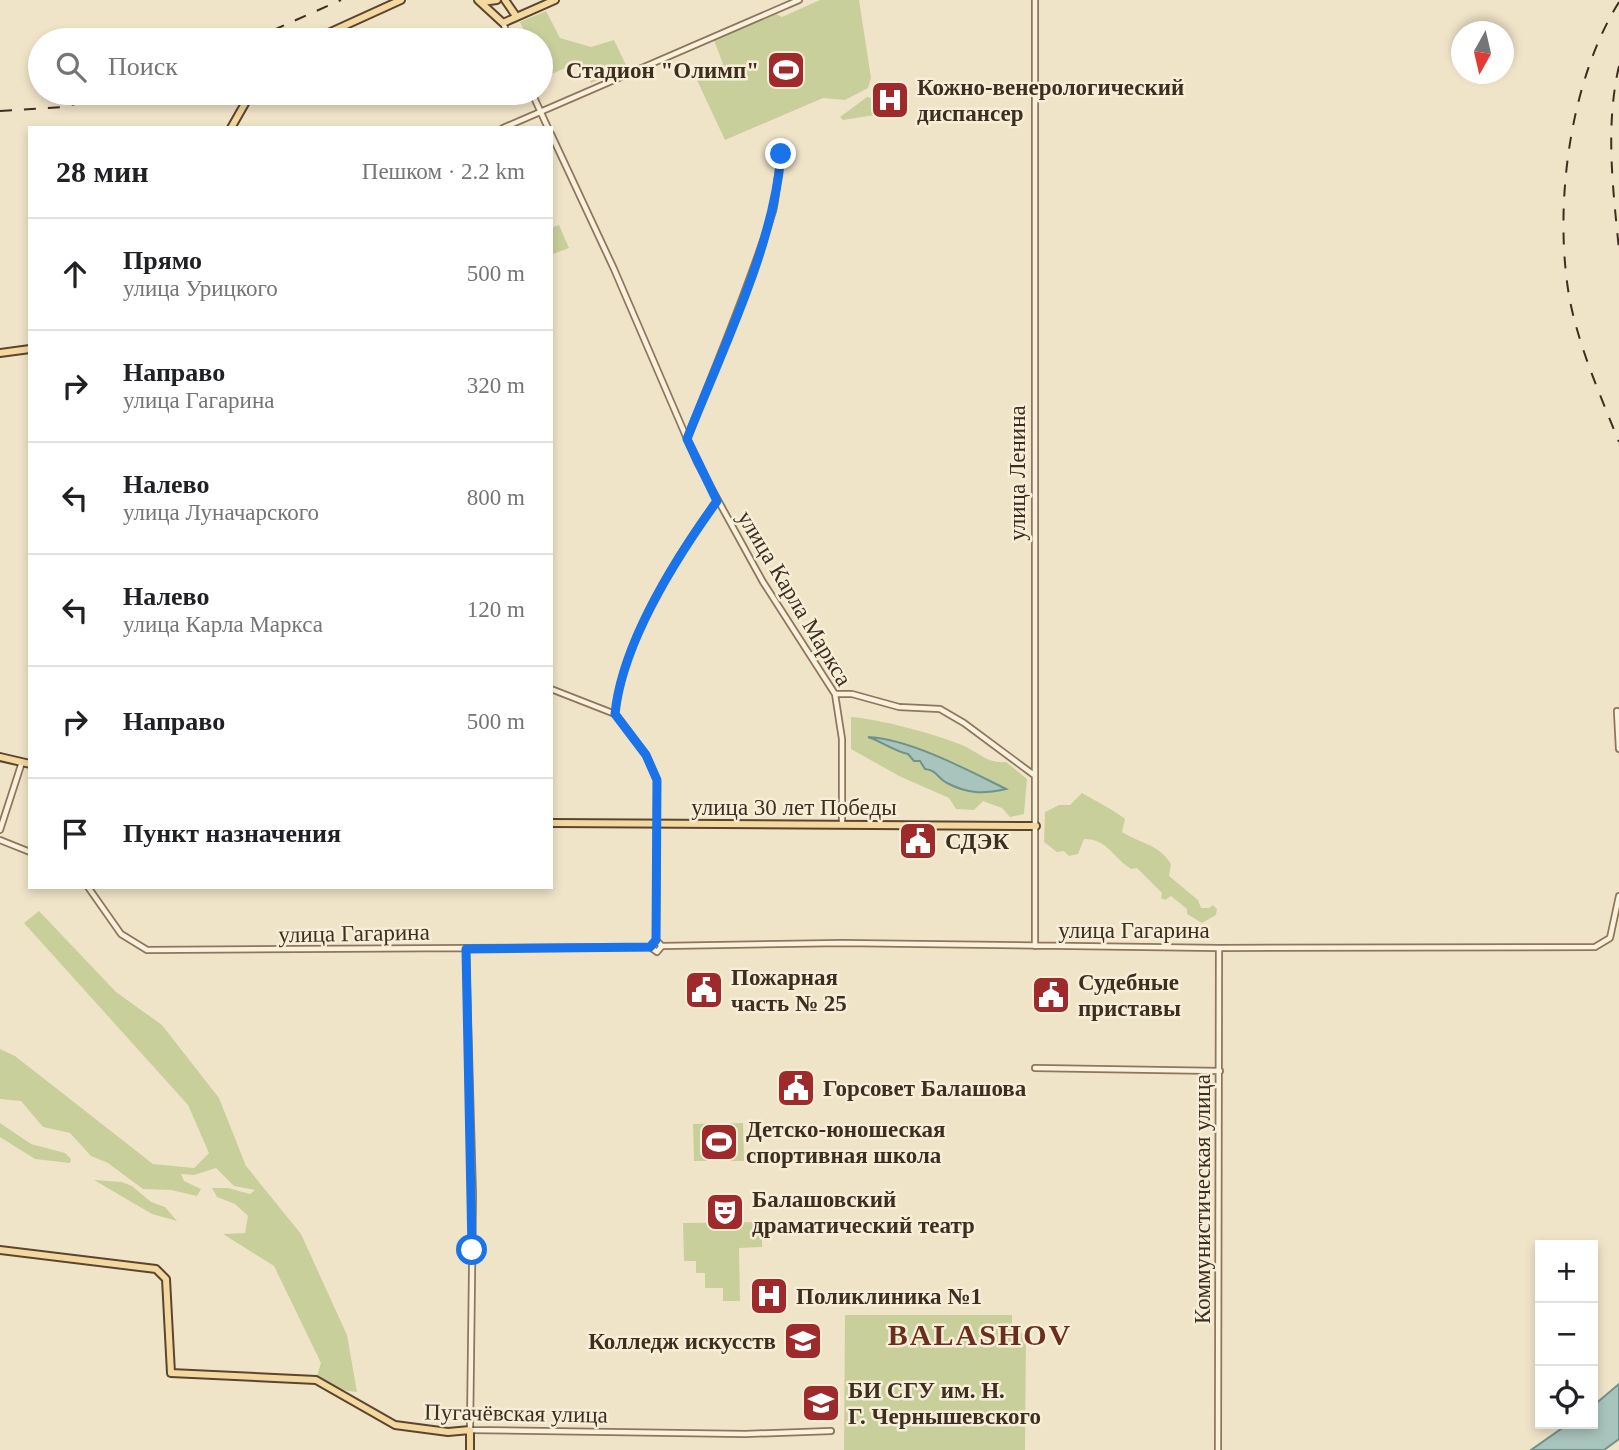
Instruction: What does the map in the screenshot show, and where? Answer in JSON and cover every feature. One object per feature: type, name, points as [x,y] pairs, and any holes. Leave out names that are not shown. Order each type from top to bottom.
[{"type":"main road","points":[[339,28],[401,0]]},
{"type":"main road","points":[[479,1],[497,0]]},
{"type":"main road","points":[[505,0],[516,16]]},
{"type":"main road","points":[[479,1],[503,23],[555,0]]},
{"type":"main road","points":[[232,126],[244,105]]},
{"type":"main road","points":[[0,353],[28,349]]},
{"type":"main road","points":[[0,757],[26,763]]},
{"type":"main road","name":"улица 30 лет Победы","points":[[553,823],[1036,826]]},
{"type":"main road","name":"Пугачёвская улица","points":[[0,1250],[156,1269],[166,1279],[171,1373],[316,1380],[395,1425],[447,1432],[470,1430]]},
{"type":"main road","points":[[470,1430],[470,1450]]},
{"type":"street","points":[[508,126],[799,0]]},
{"type":"street","name":"улица Ленина","points":[[1035,0],[1035,946]]},
{"type":"street","points":[[503,23],[505,28]]},
{"type":"street","points":[[537,105],[547,126]]},
{"type":"street","name":"улица Карла Маркса","points":[[553,138],[717,501],[763,582],[835,694],[842,738],[842,824]]},
{"type":"street","points":[[687,439],[732,328],[772,214],[779,190],[781,154],[789,146]]},
{"type":"street","points":[[615,714],[619,684],[631,651],[683,548],[717,501]]},
{"type":"street","points":[[553,690],[615,714],[646,755],[657,780],[656,940],[650,947]]},
{"type":"street","points":[[835,694],[852,694],[899,707],[940,709],[964,723],[1034,775]]},
{"type":"street","points":[[1617,711],[1619,749]]},
{"type":"street","points":[[0,830],[26,763]]},
{"type":"street","points":[[0,840],[28,851]]},
{"type":"street","name":"улица Гагарина","points":[[89,889],[121,934],[147,950],[650,947],[657,952],[662,946],[842,943],[1219,948],[1595,947],[1610,938],[1619,896]]},
{"type":"street","points":[[656,940],[662,946]]},
{"type":"street","name":"Коммунистическая улица","points":[[1219,948],[1219,1450]]},
{"type":"street","points":[[466,949],[473,1195],[470,1430]]},
{"type":"street","points":[[1035,1068],[1220,1071]]},
{"type":"street","name":"Пугачёвская улица","points":[[470,1430],[745,1434],[831,1431]]},
{"type":"green space","name":"Стадион \"Олимп\"","points":[[820,0],[859,0],[871,78],[868,88],[845,100],[823,98],[725,140],[695,76],[723,64],[714,40],[776,14],[782,17]]},
{"type":"green space","points":[[546,11],[560,38],[591,47],[614,40],[627,67],[591,83],[581,61],[553,73],[553,28],[523,28],[520,22]]},
{"type":"green space","points":[[867,97],[872,98],[875,115],[843,120],[840,117]]},
{"type":"green space","points":[[559,225],[569,248],[553,254],[553,227]]},
{"type":"green space","points":[[851,717],[892,724],[951,741],[988,759],[1006,762],[1027,779],[1024,814],[1010,817],[1002,808],[983,801],[974,810],[956,809],[949,798],[899,776],[851,749]],"holes":[[[869,736],[956,763],[1005,788],[953,784],[920,761],[914,761],[908,754]]]},
{"type":"green space","points":[[1082,793],[1125,819],[1122,832],[1161,852],[1171,864],[1169,876],[1198,900],[1201,908],[1213,905],[1217,909],[1216,915],[1202,923],[1187,914],[1187,909],[1171,896],[1165,900],[1161,898],[1162,893],[1137,868],[1131,869],[1125,865],[1099,842],[1084,839],[1078,854],[1069,856],[1064,851],[1057,852],[1044,842],[1045,812],[1059,805],[1070,805]]},
{"type":"green space","points":[[39,911],[116,992],[162,1025],[219,1098],[246,1166],[301,1234],[347,1335],[357,1392],[341,1390],[317,1376],[321,1363],[274,1266],[223,1234],[245,1233],[248,1216],[235,1204],[217,1197],[212,1188],[228,1188],[250,1194],[255,1190],[234,1186],[216,1168],[194,1175],[181,1174],[184,1181],[201,1189],[197,1196],[171,1190],[143,1189],[108,1163],[91,1156],[70,1133],[43,1127],[21,1101],[0,1099],[0,1049],[15,1056],[153,1164],[194,1168],[209,1153],[188,1105],[24,923]]},
{"type":"green space","points":[[0,1123],[31,1144],[65,1153],[71,1159],[70,1163],[35,1159],[0,1137]]},
{"type":"green space","name":"Детско-юношеская спортивная школа","points":[[743,1123],[744,1161],[694,1161],[693,1124]]},
{"type":"green space","points":[[94,1180],[122,1182],[132,1186],[151,1202],[165,1207],[177,1221],[152,1214]]},
{"type":"green space","points":[[762,1222],[762,1247],[739,1248],[740,1301],[723,1301],[723,1288],[705,1288],[705,1273],[696,1273],[696,1261],[684,1261],[683,1223]]},
{"type":"green space","points":[[845,1315],[1012,1315],[1012,1333],[1026,1333],[1025,1450],[844,1450]]},
{"type":"water","points":[[868,737],[920,749],[1006,789],[976,792],[955,787],[925,769],[920,761],[914,761],[908,754]]},
{"type":"water","points":[[1619,1384],[1619,1439],[1604,1450],[1531,1450],[1561,1429],[1598,1429],[1598,1402]]},
{"type":"railway","points":[[278,28],[341,0]]},
{"type":"railway","points":[[1619,2],[1602,34],[1577,108],[1569,147],[1563,227],[1565,265],[1574,319],[1591,373],[1619,442]]},
{"type":"railway","points":[[1619,66],[1611,135],[1619,250]]},
{"type":"railway","points":[[0,111],[71,105]]},
{"type":"place","name":"Стадион \"Олимп\"","points":[[786,70]]},
{"type":"place","name":"Кожно-венерологический диспансер","points":[[890,100]]},
{"type":"place","name":"СДЭК","points":[[918,841]]},
{"type":"place","name":"Пожарная часть № 25","points":[[704,990]]},
{"type":"place","name":"Судебные приставы","points":[[1051,995]]},
{"type":"place","name":"Горсовет Балашова","points":[[796,1088]]},
{"type":"place","name":"Детско-юношеская спортивная школа","points":[[719,1142]]},
{"type":"place","name":"Балашовский драматический театр","points":[[725,1212]]},
{"type":"place","name":"Поликлиника №1","points":[[769,1296]]},
{"type":"place","name":"Колледж искусств","points":[[803,1341]]},
{"type":"place","name":"БИ СГУ им. Н. Г. Чернышевского","points":[[821,1403]]},
{"type":"district","name":"BALASHOV","points":[[980,1335]]},
{"type":"route","points":[[472,1250],[466,949],[650,947],[656,940],[657,780],[646,755],[632,733],[615,714],[619,684],[622,670],[683,548],[717,501],[687,439],[732,328],[772,214],[779,190],[781,154]]}]
